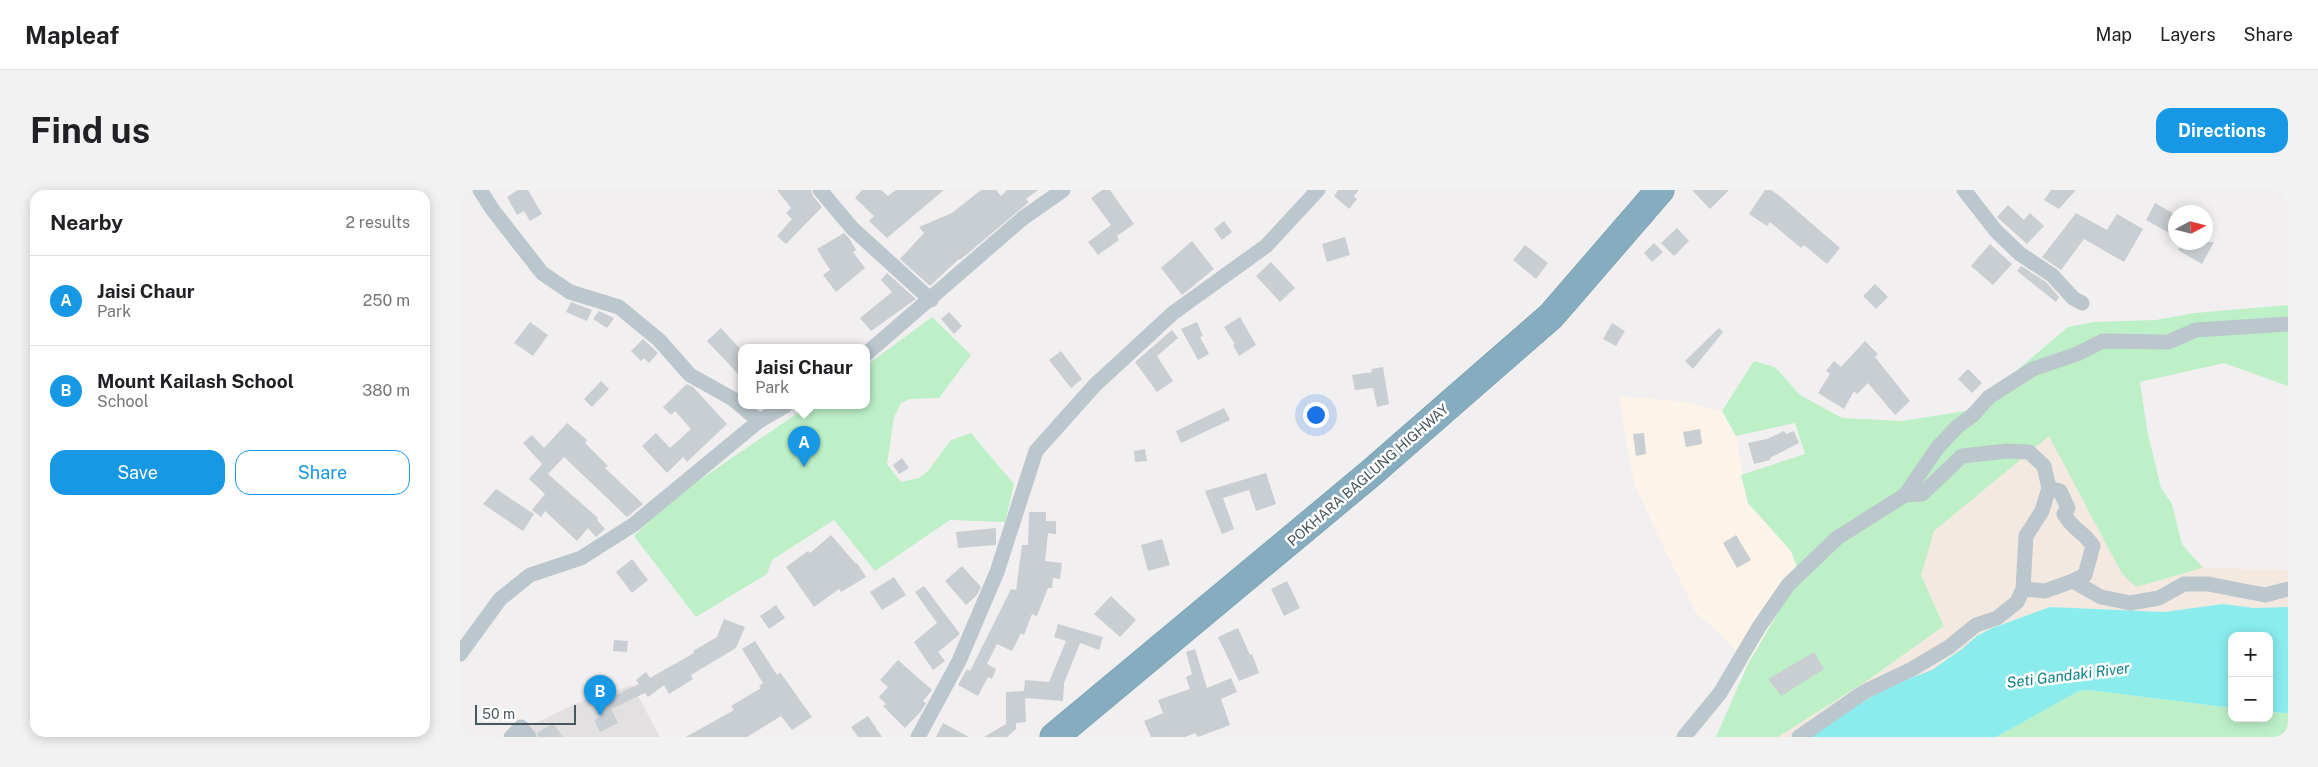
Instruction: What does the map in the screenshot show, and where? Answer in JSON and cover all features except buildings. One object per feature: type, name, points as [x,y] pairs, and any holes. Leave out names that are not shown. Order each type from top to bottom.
[{"type":"highway","name":"POKHARA BAGLUNG HIGHWAY","points":[[1054,737],[1371,473],[1551,316],[1660,190]]},
{"type":"street","points":[[480,190],[492,209],[542,273],[570,292],[619,307],[659,340],[690,375],[738,403]]},
{"type":"street","points":[[820,190],[852,228],[931,300]]},
{"type":"street","points":[[918,737],[959,661],[997,572],[1036,452],[1102,378],[1173,313],[1266,246],[1318,190]]},
{"type":"street","points":[[1964,190],[1996,231],[2020,254],[2052,276],[2072,298],[2082,303]]},
{"type":"street","points":[[870,351],[931,300],[1023,218],[1056,192]]},
{"type":"street","points":[[1684,737],[1720,692],[1759,627],[1788,585],[1837,538],[1905,495],[1938,447],[1958,426],[1974,415],[1989,397],[2033,370],[2076,354],[2103,341],[2168,342],[2196,330],[2288,324]]},
{"type":"street","points":[[745,409],[759,421]]},
{"type":"street","points":[[460,654],[500,599],[530,574],[581,558],[633,525],[759,421],[780,409]]},
{"type":"street","points":[[1799,737],[1864,692],[1912,669],[1949,647],[1976,625],[1998,618],[2018,602],[2023,589],[2026,536],[2042,511],[2049,488],[2044,466],[2029,452],[2007,451],[1962,456],[1922,494],[1905,495]]},
{"type":"street","points":[[2023,589],[2045,591],[2085,575],[2093,546],[2086,535],[2071,527],[2064,514],[2068,508],[2060,491],[2049,488]]},
{"type":"street","points":[[2073,581],[2101,596],[2130,603],[2159,598],[2184,584],[2208,584],[2265,595],[2288,589]]},
{"type":"street","points":[[510,737],[521,727],[529,737]]},
{"type":"shaded area","points":[[1619,396],[1687,402],[1722,411],[1736,436],[1748,503],[1791,551],[1800,575],[1748,664],[1721,635],[1696,613],[1663,546],[1634,484]]},
{"type":"shaded area","points":[[632,685],[660,737],[532,737],[526,728],[577,703]]},
{"type":"green space","points":[[2288,305],[2288,386],[2224,363],[2140,382],[2147,430],[2161,488],[2172,504],[2182,544],[2203,568],[2136,588],[2122,574],[2072,483],[1921,575],[1944,626],[1867,681],[1778,737],[1716,737],[1748,664],[1800,575],[1791,551],[1748,503],[1741,475],[1805,454],[1795,423],[1736,436],[1722,411],[1754,361],[1775,367],[1800,395],[1842,418],[1902,421],[1965,411],[1996,388],[2068,327],[2094,322],[2156,320],[2195,313]]},
{"type":"green space","points":[[932,317],[971,355],[939,398],[910,399],[901,403],[894,417],[887,464],[901,482],[919,478],[928,471],[951,440],[971,433],[1014,484],[1005,522],[950,520],[875,571],[834,520],[772,560],[767,574],[696,617],[634,536],[672,499],[804,409],[870,409],[870,363]]},
{"type":"green space","points":[[2088,690],[2228,708],[2228,722],[2273,722],[2273,712],[2288,713],[2288,737],[1996,737],[2079,691]]},
{"type":"sand","points":[[2049,436],[2122,574],[2136,587],[2203,568],[2288,570],[2288,607],[2254,608],[2223,604],[2164,612],[2050,607],[1990,629],[1977,636],[1932,670],[1893,685],[1807,737],[1778,737],[1867,681],[1944,626],[1921,575],[1934,531]]},
{"type":"water","name":"Seti Gandaki River","points":[[2223,604],[2254,608],[2288,607],[2288,713],[2273,712],[2273,632],[2228,632],[2228,708],[2088,690],[2079,691],[1996,737],[1807,737],[1837,716],[1893,685],[1932,670],[1977,636],[1990,629],[2050,607],[2164,612]]},
{"type":"place","name":"Jaisi Chaur","points":[[804,467]]},
{"type":"place","name":"Mount Kailash School","points":[[600,716]]}]
